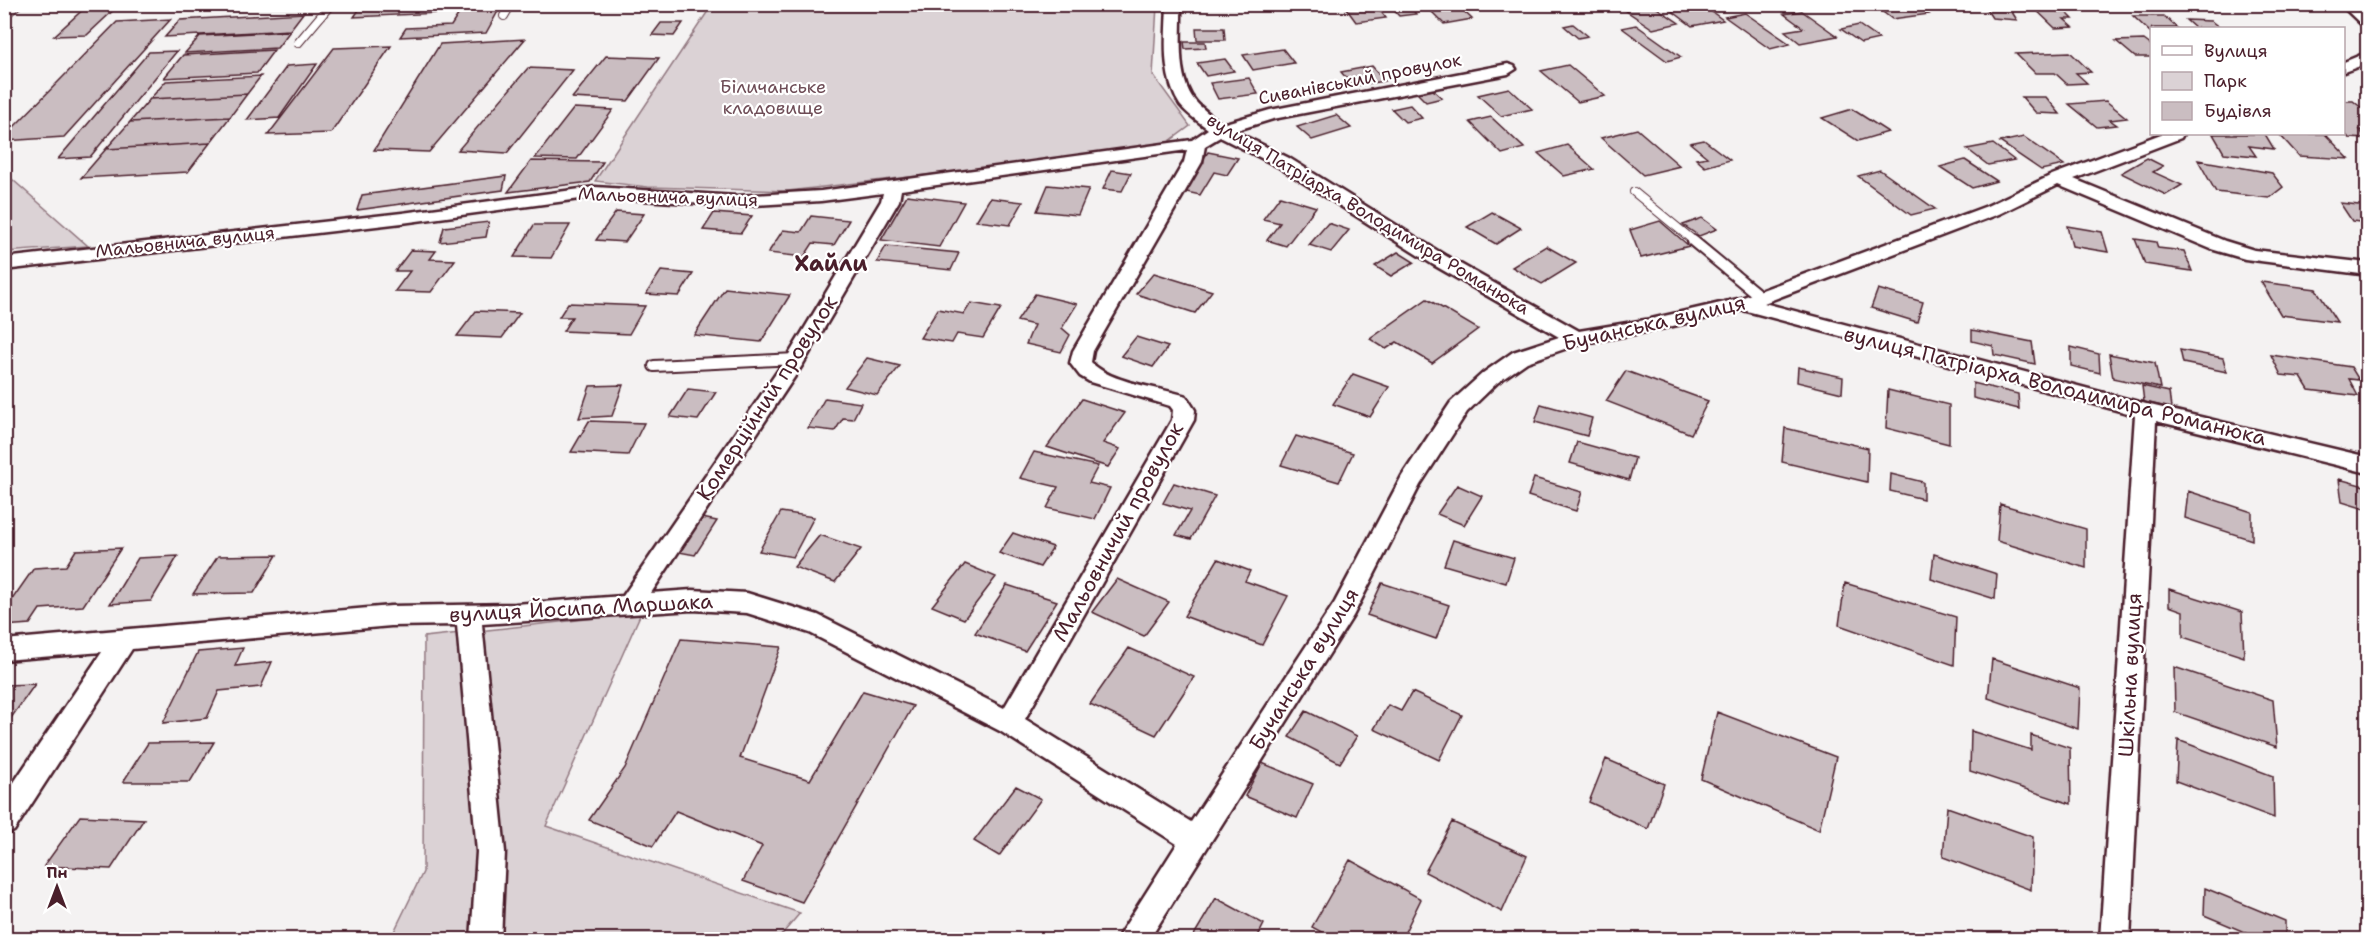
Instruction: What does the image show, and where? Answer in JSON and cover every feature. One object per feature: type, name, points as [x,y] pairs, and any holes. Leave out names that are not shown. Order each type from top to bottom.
[{"type":"street","name":"вулиця Патріарха Володимира Романюка","points":[[1174,4],[1174,63],[1177,81],[1188,104],[1219,130],[1282,162],[1439,260],[1576,338]]},
{"type":"street","points":[[2347,4],[2367,23]]},
{"type":"street","points":[[2345,66],[2367,57]]},
{"type":"street","name":"Сиванівський провулок","points":[[1219,130],[1270,115],[1508,69]]},
{"type":"street","name":"Мальовнича вулиця","points":[[4,264],[402,218],[595,192],[737,201],[778,200],[893,188],[1197,144],[1219,130]]},
{"type":"street","name":"Бучанська вулиця","points":[[1131,939],[1344,609],[1410,482],[1459,406],[1490,378],[1520,357],[1576,338],[1752,301],[1993,210],[2058,179],[2172,135]]},
{"type":"street","name":"Мальовничий провулок","points":[[1010,723],[1183,420],[1184,410],[1178,401],[1096,378],[1084,370],[1080,363],[1083,351],[1193,162],[1197,144]]},
{"type":"street","points":[[2058,179],[2218,245],[2252,255],[2367,269]]},
{"type":"street","name":"Комерційний провулок","points":[[631,604],[796,359],[890,201],[893,188]]},
{"type":"street","name":"вулиця Патріарха Володимира Романюка","points":[[1752,301],[2146,411],[2367,465]]},
{"type":"street","name":"Шкільна вулиця","points":[[2115,939],[2146,411]]},
{"type":"street","name":"вулиця Йосипа Маршака","points":[[4,650],[391,616],[515,614],[692,600],[747,603],[818,625],[1010,723],[1196,840]]},
{"type":"street","points":[[470,614],[491,852],[486,939]]},
{"type":"street","points":[[4,822],[124,640]]},
{"type":"lane","points":[[4,16],[18,4]]},
{"type":"lane","points":[[298,43],[331,4]]},
{"type":"lane","points":[[504,16],[511,4]]},
{"type":"lane","points":[[1634,192],[1752,301]]},
{"type":"lane","points":[[654,366],[796,359]]},
{"type":"green space","name":"Біличанське кладовище","points":[[712,5],[1157,5],[1153,75],[1190,126],[1167,143],[1029,163],[788,191],[648,187],[595,181]]},
{"type":"green space","points":[[5,173],[88,246],[5,252]]},
{"type":"green space","points":[[641,613],[546,826],[800,913],[778,939],[390,940],[423,872],[424,637]]},
{"type":"building","points":[[89,4],[120,4],[87,35],[54,36]]},
{"type":"building","points":[[363,4],[502,4],[486,33],[400,37],[406,28],[451,26],[460,12],[354,17]]},
{"type":"building","points":[[1343,4],[1364,4],[1369,10],[1379,9],[1386,18],[1356,22]]},
{"type":"building","points":[[1388,4],[1408,4],[1416,14],[1399,16]]},
{"type":"building","points":[[1424,4],[1456,4],[1472,19],[1444,24]]},
{"type":"building","points":[[1616,4],[1651,4],[1679,23],[1653,29]]},
{"type":"building","points":[[1663,4],[1701,4],[1723,20],[1692,26]]},
{"type":"building","points":[[1916,4],[1929,14],[1892,19],[1875,6]]},
{"type":"building","points":[[1983,4],[2007,4],[2017,20],[1992,18]]},
{"type":"building","points":[[2052,5],[2058,12],[2065,11],[2073,19],[2064,19],[2073,27],[2055,28],[2032,6]]},
{"type":"building","points":[[1802,11],[1837,36],[1800,43],[1785,31],[1803,28],[1784,14]]},
{"type":"building","points":[[303,13],[290,30],[165,37],[180,20]]},
{"type":"building","points":[[1745,13],[1790,44],[1770,49],[1725,17]]},
{"type":"building","points":[[2133,16],[2164,16],[2176,27],[2150,27],[2150,32]]},
{"type":"building","points":[[171,19],[64,137],[4,141],[4,137],[117,22]]},
{"type":"building","points":[[2186,20],[2211,21],[2219,27],[2194,27]]},
{"type":"building","points":[[661,23],[683,23],[674,36],[652,35]]},
{"type":"building","points":[[1573,24],[1588,36],[1578,38],[1564,26]]},
{"type":"building","points":[[1636,25],[1681,57],[1667,61],[1622,28]]},
{"type":"building","points":[[1859,25],[1879,39],[1861,43],[1841,29]]},
{"type":"building","points":[[1196,28],[1224,28],[1225,40],[1197,40]]},
{"type":"building","points":[[290,31],[277,48],[185,53],[200,36]]},
{"type":"building","points":[[525,39],[429,152],[374,150],[440,44]]},
{"type":"building","points":[[2144,40],[2150,44],[2150,57],[2135,57],[2116,41]]},
{"type":"building","points":[[1184,42],[1205,42],[1206,48],[1185,49]]},
{"type":"building","points":[[391,46],[331,133],[268,135],[334,48]]},
{"type":"building","points":[[1283,49],[1294,63],[1253,70],[1243,55]]},
{"type":"building","points":[[274,50],[257,73],[164,78],[183,55]]},
{"type":"building","points":[[177,51],[90,157],[58,159],[149,52]]},
{"type":"building","points":[[2070,52],[2091,72],[2076,73],[2087,83],[2067,84],[2055,73],[2035,73],[2016,54]]},
{"type":"building","points":[[606,56],[659,58],[628,101],[572,98]]},
{"type":"building","points":[[1225,59],[1234,71],[1206,76],[1197,63]]},
{"type":"building","points":[[317,64],[279,118],[247,120],[287,66]]},
{"type":"building","points":[[1568,65],[1605,96],[1578,102],[1541,71]]},
{"type":"building","points":[[1372,66],[1385,81],[1353,86],[1341,72]]},
{"type":"building","points":[[528,68],[573,70],[507,153],[458,150]]},
{"type":"building","points":[[261,76],[247,94],[150,99],[166,81]]},
{"type":"building","points":[[1249,78],[1258,94],[1218,99],[1210,83]]},
{"type":"building","points":[[1509,88],[1532,109],[1501,116],[1478,95]]},
{"type":"building","points":[[1433,90],[1442,98],[1426,102],[1417,93]]},
{"type":"building","points":[[247,94],[230,117],[130,122],[150,99]]},
{"type":"building","points":[[2022,97],[2046,97],[2060,114],[2036,113]]},
{"type":"building","points":[[2106,101],[2127,118],[2110,120],[2117,125],[2097,127],[2069,104]]},
{"type":"building","points":[[2345,101],[2353,101],[2368,113],[2368,131],[2360,130],[2366,139],[2349,138],[2345,134]]},
{"type":"building","points":[[1410,105],[1422,118],[1405,122],[1392,109]]},
{"type":"building","points":[[574,108],[613,110],[577,159],[535,158]]},
{"type":"building","points":[[1852,109],[1888,132],[1858,141],[1822,118]]},
{"type":"building","points":[[1336,115],[1351,128],[1312,140],[1297,127]]},
{"type":"building","points":[[230,117],[210,143],[106,149],[130,122]]},
{"type":"building","points":[[1491,117],[1524,148],[1502,154],[1470,122]]},
{"type":"building","points":[[1637,129],[1680,166],[1643,175],[1601,138]]},
{"type":"building","points":[[2214,135],[2266,135],[2274,149],[2249,146],[2256,156],[2224,153]]},
{"type":"building","points":[[2280,135],[2326,135],[2349,159],[2299,156]]},
{"type":"building","points":[[2024,137],[2064,165],[2041,170],[2000,142]]},
{"type":"building","points":[[1704,140],[1730,160],[1705,167],[1696,159],[1707,157],[1690,143]]},
{"type":"building","points":[[210,143],[188,172],[81,178],[106,149]]},
{"type":"building","points":[[1993,144],[2014,160],[1988,165],[1967,149]]},
{"type":"building","points":[[1567,145],[1594,169],[1564,176],[1538,153]]},
{"type":"building","points":[[1208,152],[1238,158],[1227,175],[1214,172],[1200,195],[1182,191]]},
{"type":"building","points":[[2147,158],[2163,166],[2153,172],[2182,185],[2166,195],[2121,173]]},
{"type":"building","points":[[1965,160],[1997,181],[1972,188],[1940,167]]},
{"type":"building","points":[[2198,160],[2272,173],[2283,187],[2269,198],[2216,192]]},
{"type":"building","points":[[531,161],[603,162],[590,182],[508,192]]},
{"type":"building","points":[[1112,170],[1131,173],[1122,191],[1103,189]]},
{"type":"building","points":[[1880,170],[1935,209],[1911,215],[1858,176]]},
{"type":"building","points":[[506,176],[503,190],[357,210],[362,195]]},
{"type":"building","points":[[1048,185],[1089,189],[1078,215],[1037,211]]},
{"type":"building","points":[[907,195],[964,202],[939,247],[881,240]]},
{"type":"building","points":[[1280,196],[1316,207],[1286,246],[1267,240],[1280,223],[1263,219]]},
{"type":"building","points":[[990,198],[1023,202],[1010,225],[976,221]]},
{"type":"building","points":[[2340,203],[2368,206],[2368,223],[2352,221]]},
{"type":"building","points":[[616,212],[644,214],[625,242],[596,240]]},
{"type":"building","points":[[1492,212],[1521,228],[1496,244],[1467,227]]},
{"type":"building","points":[[714,213],[752,216],[741,233],[703,230]]},
{"type":"building","points":[[811,216],[849,220],[834,245],[813,243],[804,257],[768,253],[783,230],[801,232]]},
{"type":"building","points":[[1702,218],[1717,229],[1699,236],[1683,225]]},
{"type":"building","points":[[1660,221],[1689,246],[1641,258],[1630,230]]},
{"type":"building","points":[[489,222],[486,237],[440,242],[444,227]]},
{"type":"building","points":[[1328,223],[1349,230],[1331,252],[1309,245]]},
{"type":"building","points":[[534,225],[570,225],[551,258],[514,257]]},
{"type":"building","points":[[2067,226],[2102,232],[2108,252],[2072,246]]},
{"type":"building","points":[[2135,239],[2156,242],[2158,248],[2184,251],[2192,271],[2145,264]]},
{"type":"building","points":[[886,246],[959,253],[951,270],[877,262]]},
{"type":"building","points":[[1546,246],[1576,263],[1542,284],[1512,267]]},
{"type":"building","points":[[411,250],[436,251],[430,259],[455,260],[431,292],[395,291],[410,271],[395,271]]},
{"type":"building","points":[[1398,252],[1414,262],[1391,276],[1375,266]]},
{"type":"building","points":[[661,271],[693,274],[679,296],[646,294]]},
{"type":"building","points":[[1154,273],[1212,291],[1195,313],[1136,294]]},
{"type":"building","points":[[2261,282],[2316,289],[2337,322],[2281,315]]},
{"type":"building","points":[[725,288],[790,295],[761,342],[694,335]]},
{"type":"building","points":[[1878,289],[1923,302],[1917,322],[1871,308]]},
{"type":"building","points":[[1035,294],[1077,304],[1062,328],[1070,335],[1061,352],[1026,344],[1034,325],[1017,321]]},
{"type":"building","points":[[1427,299],[1478,329],[1432,363],[1397,342],[1386,349],[1370,339]]},
{"type":"building","points":[[568,303],[645,306],[629,334],[563,331],[572,317],[559,317]]},
{"type":"building","points":[[971,303],[1001,308],[983,338],[957,334],[952,343],[920,338],[938,309],[964,314]]},
{"type":"building","points":[[476,311],[520,313],[502,338],[457,336]]},
{"type":"building","points":[[1972,330],[2032,342],[2035,364],[1994,355],[1993,346],[1972,341]]},
{"type":"building","points":[[1136,337],[1168,347],[1153,367],[1121,356]]},
{"type":"building","points":[[2071,347],[2099,354],[2100,373],[2071,366]]},
{"type":"building","points":[[2180,350],[2223,358],[2227,372],[2183,363]]},
{"type":"building","points":[[2109,354],[2155,363],[2160,388],[2113,378]]},
{"type":"building","points":[[2271,355],[2351,367],[2359,380],[2349,379],[2358,396],[2309,390],[2301,377],[2281,375]]},
{"type":"building","points":[[867,358],[900,366],[877,395],[845,387]]},
{"type":"building","points":[[1798,367],[1843,377],[1842,393],[1797,382]]},
{"type":"building","points":[[1626,371],[1708,401],[1691,434],[1606,401]]},
{"type":"building","points":[[1353,374],[1389,387],[1370,417],[1333,404]]},
{"type":"building","points":[[1973,383],[2018,394],[2019,409],[1973,398]]},
{"type":"building","points":[[623,385],[612,416],[579,418],[590,386]]},
{"type":"building","points":[[2142,386],[2169,392],[2171,408],[2144,402]]},
{"type":"building","points":[[688,389],[716,392],[698,420],[670,417]]},
{"type":"building","points":[[1888,390],[1949,405],[1949,444],[1886,428]]},
{"type":"building","points":[[825,398],[861,403],[853,419],[843,418],[835,431],[808,428]]},
{"type":"building","points":[[1082,399],[1125,413],[1103,443],[1120,449],[1108,467],[1047,447]]},
{"type":"building","points":[[1541,404],[1592,418],[1587,436],[1535,422]]},
{"type":"building","points":[[589,421],[644,423],[628,455],[571,452]]},
{"type":"building","points":[[1785,428],[1868,448],[1867,482],[1782,462]]},
{"type":"building","points":[[1296,436],[1353,453],[1339,482],[1281,465]]},
{"type":"building","points":[[1577,442],[1635,458],[1629,480],[1570,463]]},
{"type":"building","points":[[1034,452],[1098,466],[1089,483],[1110,488],[1095,519],[1047,508],[1058,487],[1020,478]]},
{"type":"building","points":[[1891,474],[1923,482],[1923,499],[1890,491]]},
{"type":"building","points":[[1534,478],[1582,492],[1576,511],[1528,496]]},
{"type":"building","points":[[2339,479],[2368,487],[2368,510],[2342,502]]},
{"type":"building","points":[[1174,483],[1215,496],[1191,539],[1176,535],[1190,511],[1163,503]]},
{"type":"building","points":[[1457,485],[1482,496],[1464,525],[1437,514]]},
{"type":"building","points":[[2188,491],[2252,512],[2252,540],[2185,518]]},
{"type":"building","points":[[2000,504],[2086,529],[2086,568],[1997,541]]},
{"type":"building","points":[[781,512],[814,517],[793,557],[759,551]]},
{"type":"building","points":[[702,518],[717,521],[695,555],[679,552]]},
{"type":"building","points":[[1013,533],[1053,547],[1040,567],[999,553]]},
{"type":"building","points":[[820,535],[861,549],[835,582],[794,567]]},
{"type":"building","points":[[1453,540],[1514,558],[1506,583],[1444,565]]},
{"type":"building","points":[[121,548],[83,606],[40,609],[30,624],[4,626],[4,611],[34,568],[66,566],[76,550]]},
{"type":"building","points":[[1934,554],[1997,574],[1995,599],[1931,579]]},
{"type":"building","points":[[277,555],[254,593],[193,594],[218,556]]},
{"type":"building","points":[[178,556],[151,601],[110,604],[138,558]]},
{"type":"building","points":[[1218,559],[1250,571],[1245,581],[1288,596],[1262,645],[1184,616]]},
{"type":"building","points":[[965,564],[996,577],[964,619],[932,606]]},
{"type":"building","points":[[1117,579],[1169,602],[1144,636],[1092,612]]},
{"type":"building","points":[[1382,583],[1449,605],[1436,639],[1367,615]]},
{"type":"building","points":[[1845,583],[1956,617],[1954,665],[1839,625]]},
{"type":"building","points":[[1007,585],[1057,601],[1025,651],[975,633]]},
{"type":"building","points":[[2169,589],[2242,612],[2244,657],[2183,637],[2183,611],[2169,606]]},
{"type":"building","points":[[681,639],[781,647],[740,758],[810,780],[863,691],[913,706],[802,902],[743,881],[762,846],[676,811],[653,846],[589,820],[625,768]]},
{"type":"building","points":[[243,648],[235,666],[272,662],[261,687],[219,691],[207,718],[163,723],[198,652]]},
{"type":"building","points":[[1129,648],[1194,677],[1156,735],[1090,704]]},
{"type":"building","points":[[1992,659],[2080,688],[2078,729],[1988,698]]},
{"type":"building","points":[[2174,667],[2273,700],[2277,747],[2175,712]]},
{"type":"building","points":[[35,684],[4,728],[4,685]]},
{"type":"building","points":[[1412,692],[1462,715],[1439,760],[1374,729],[1388,705],[1401,711]]},
{"type":"building","points":[[1306,711],[1357,736],[1340,763],[1289,737]]},
{"type":"building","points":[[1717,712],[1836,757],[1819,830],[1701,779]]},
{"type":"building","points":[[1971,731],[2031,750],[2031,735],[2070,748],[2071,804],[1970,771]]},
{"type":"building","points":[[2178,740],[2273,776],[2274,818],[2176,781]]},
{"type":"building","points":[[214,742],[190,782],[123,782],[148,743]]},
{"type":"building","points":[[1606,759],[1664,784],[1648,829],[1589,802]]},
{"type":"building","points":[[1262,763],[1313,784],[1297,818],[1245,796]]},
{"type":"building","points":[[1016,786],[1041,799],[999,856],[974,841]]},
{"type":"building","points":[[1947,807],[2033,837],[2031,890],[1943,857]]},
{"type":"building","points":[[80,816],[144,819],[111,869],[44,866]]},
{"type":"building","points":[[1452,822],[1527,856],[1502,912],[1425,872]]},
{"type":"building","points":[[1350,860],[1421,899],[1401,940],[1336,940],[1312,927]]},
{"type":"building","points":[[2205,888],[2285,921],[2285,940],[2247,940],[2247,933],[2204,915]]},
{"type":"building","points":[[1216,898],[1264,924],[1256,940],[1191,940]]},
{"type":"district","name":"Хайли","points":[[831,263]]}]
